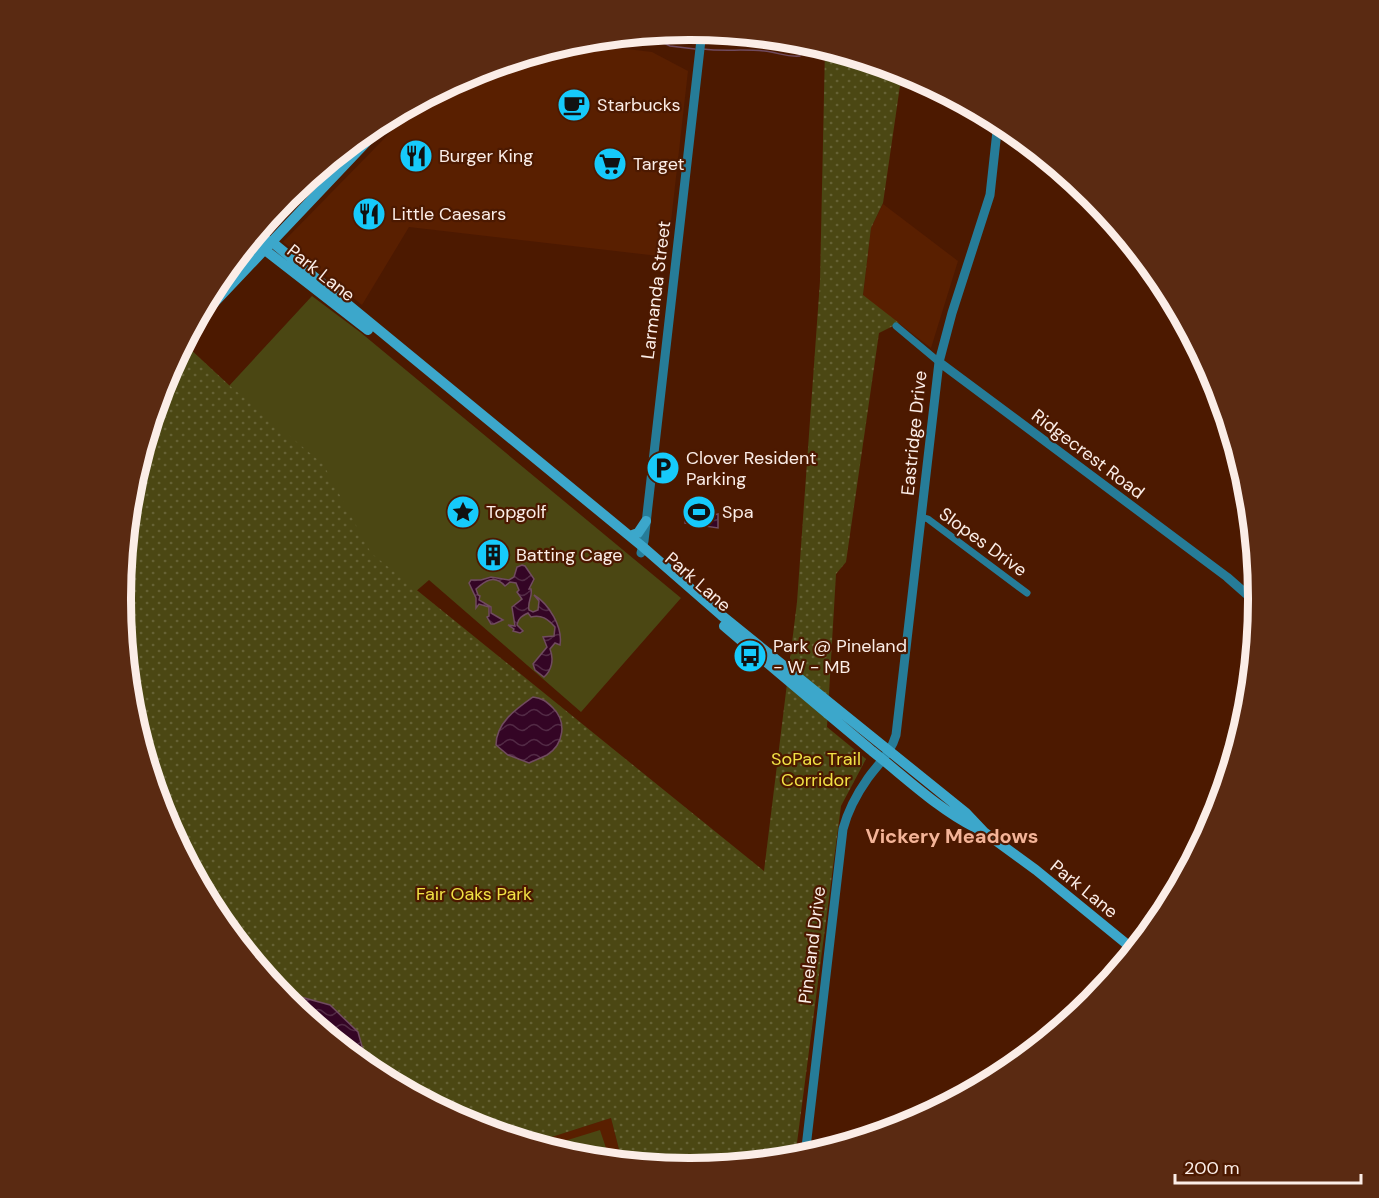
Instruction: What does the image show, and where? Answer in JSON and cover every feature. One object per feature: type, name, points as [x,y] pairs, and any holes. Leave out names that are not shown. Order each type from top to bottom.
[{"type":"main road","points":[[220,298],[344,161]]},
{"type":"main road","name":"Park Lane","points":[[262,240],[380,339],[642,550],[718,617],[962,821],[984,832],[1036,870],[1127,946]]},
{"type":"main road","name":"Park Lane","points":[[268,246],[630,536],[642,550]]},
{"type":"main road","points":[[630,536],[638,533],[646,521]]},
{"type":"street","name":"Larmanda Street","points":[[642,550],[701,41]]},
{"type":"street","name":"Eastridge Drive","points":[[886,756],[893,745],[898,726],[939,362],[952,313],[990,195],[997,133]]},
{"type":"street","name":"Ridgecrest Road","points":[[896,326],[939,362],[1248,595]]},
{"type":"street","name":"Slopes Drive","points":[[921,517],[928,519],[1027,593]]},
{"type":"street","name":"Pineland Drive","points":[[806,1145],[843,829],[847,814],[858,792],[886,756]]},
{"type":"shaded area","points":[[607,47],[652,52],[688,71],[667,257],[409,227],[362,305],[283,242],[403,120],[442,98],[476,83],[545,60]]},
{"type":"shaded area","points":[[883,204],[958,261],[931,348],[863,296],[871,228]]},
{"type":"shaded area","points":[[611,1118],[620,1153],[581,1147],[547,1139]]},
{"type":"green space","name":"Fair Oaks Park","points":[[825,58],[869,70],[901,82],[883,203],[871,228],[863,295],[899,323],[879,333],[846,562],[836,574],[827,727],[866,759],[841,806],[796,1147],[762,1153],[690,1158],[620,1153],[611,1118],[547,1139],[476,1115],[410,1083],[379,1063],[321,1019],[295,994],[246,939],[225,909],[189,846],[174,813],[150,744],[142,708],[132,636],[131,599],[132,562],[142,490],[150,454],[174,385],[190,349],[230,386],[323,464],[371,553],[764,871],[797,602],[820,281]]},
{"type":"green space","name":"Topgolf","points":[[312,296],[360,332],[681,598],[581,712],[429,580],[414,593],[368,553],[228,387]]},
{"type":"green space","points":[[600,1130],[607,1151],[581,1147],[561,1142]]},
{"type":"water","name":"Spa","points":[[699,499],[704,500],[701,502],[700,509],[711,511],[714,515],[718,514],[718,528],[685,523],[686,509],[698,507]]},
{"type":"water","points":[[522,565],[534,579],[529,589],[531,592],[529,610],[533,612],[538,610],[539,601],[534,595],[550,610],[559,631],[560,645],[555,643],[550,649],[552,664],[544,677],[535,670],[533,664],[547,647],[543,637],[554,636],[555,627],[544,618],[531,617],[528,613],[517,625],[523,631],[520,633],[513,631],[514,629],[508,625],[515,626],[512,607],[522,599],[517,592],[519,590],[516,583],[510,582],[505,586],[497,580],[486,581],[476,589],[480,596],[479,600],[491,607],[491,613],[503,620],[491,624],[487,617],[489,607],[479,604],[476,608],[476,598],[469,583],[471,580],[491,577],[509,580],[514,577],[517,567]]},
{"type":"water","points":[[533,697],[544,700],[553,708],[560,720],[562,733],[553,750],[529,763],[508,755],[496,745],[503,723]]},
{"type":"water","points":[[297,996],[330,1005],[358,1032],[363,1052],[321,1019]]},
{"type":"waterway","points":[[661,42],[670,46],[695,49]]},
{"type":"waterway","points":[[703,49],[763,51],[800,56]]},
{"type":"place","name":"Starbucks","points":[[574,105]]},
{"type":"place","name":"Burger King","points":[[416,156]]},
{"type":"place","name":"Target","points":[[610,164]]},
{"type":"place","name":"Little Caesars","points":[[369,214]]},
{"type":"place","name":"Clover Resident Parking","points":[[663,468]]},
{"type":"place","name":"Topgolf","points":[[463,512]]},
{"type":"place","name":"Spa","points":[[699,512]]},
{"type":"place","name":"Batting Cage","points":[[493,555]]},
{"type":"place","name":"Park @ Pineland - W - MB","points":[[750,656]]},
{"type":"district","name":"Vickery Meadows","points":[[952,836]]},
{"type":"park label","name":"SoPac Trail Corridor","points":[[816,769]]}]
